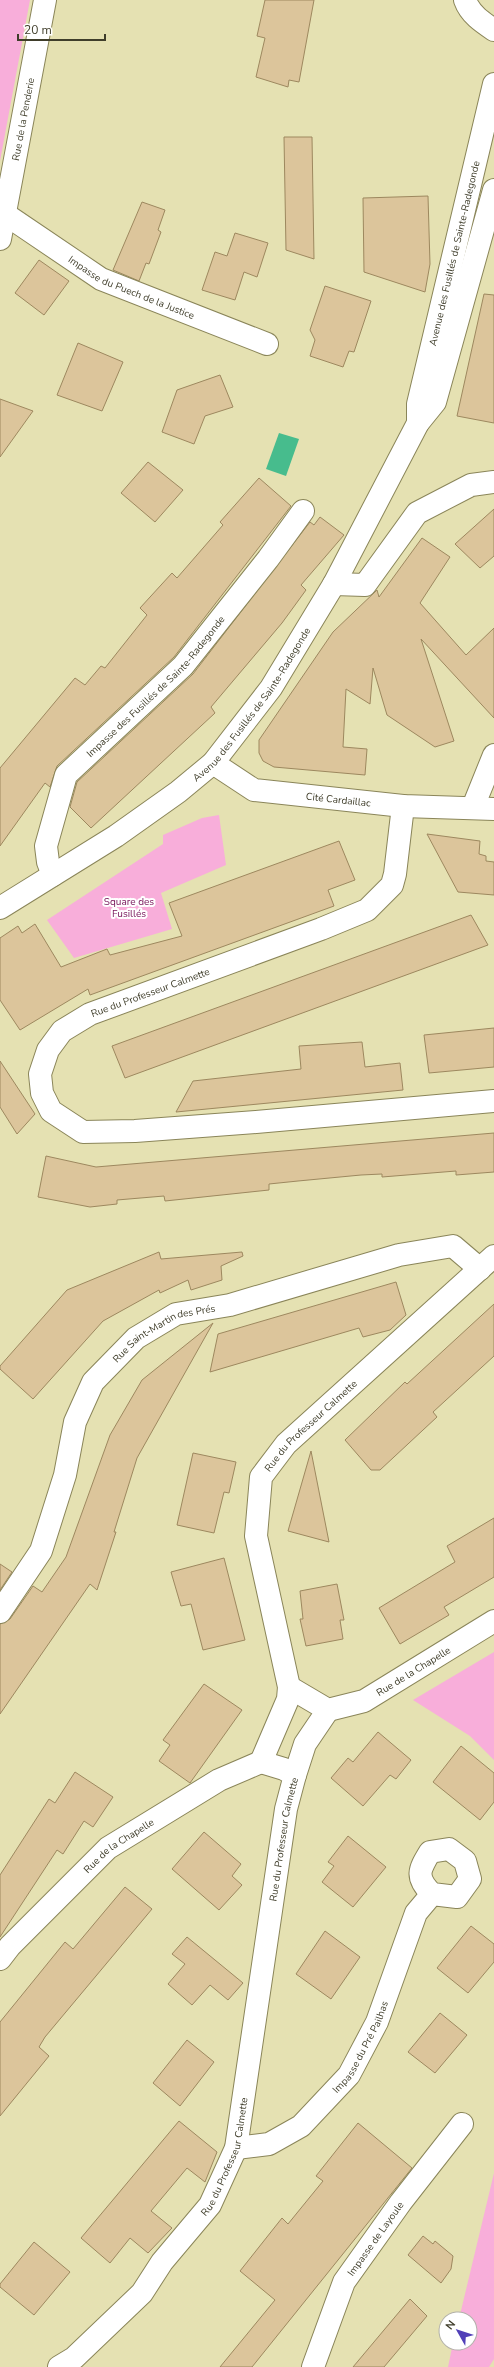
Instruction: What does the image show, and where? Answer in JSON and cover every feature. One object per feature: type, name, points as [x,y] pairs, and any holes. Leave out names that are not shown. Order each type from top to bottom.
[{"type":"street","name":"Rue de la Penderie","points":[[0,239],[45,0]]},
{"type":"street","points":[[465,0],[468,8],[479,20],[494,30]]},
{"type":"street","name":"Avenue des Fusillés de Sainte-Radegonde","points":[[418,423],[418,404],[486,147],[494,84]]},
{"type":"street","name":"Avenue des Fusillés de Sainte-Radegonde","points":[[0,908],[116,836],[178,792],[213,763],[271,688],[334,584],[418,423],[435,402],[494,190]]},
{"type":"street","name":"Impasse du Puech de la Justice","points":[[5,214],[101,279],[267,344]]},
{"type":"street","points":[[334,584],[365,585],[418,513],[471,485],[494,482]]},
{"type":"street","name":"Impasse des Fusillés de Sainte-Radegonde","points":[[53,875],[48,862],[46,846],[66,775],[182,666],[268,559],[303,511]]},
{"type":"street","name":"Cité Cardaillac","points":[[213,763],[254,790],[403,806],[484,808],[494,755]]},
{"type":"street","name":"Rue du Professeur Calmette","points":[[403,806],[396,867],[392,884],[367,910],[321,929],[90,1014],[62,1031],[48,1050],[40,1074],[42,1093],[51,1111],[83,1132],[135,1131],[256,1122],[494,1101]]},
{"type":"street","name":"Rue Saint-Martin des Prés","points":[[0,1612],[41,1551],[65,1474],[75,1422],[93,1382],[136,1338],[176,1314],[230,1305],[399,1256],[453,1246],[487,1263]]},
{"type":"street","name":"Rue du Professeur Calmette","points":[[59,2367],[74,2358],[142,2293],[162,2262],[210,2205],[236,2148],[286,1809],[295,1776],[284,1769],[261,1762],[288,1699],[289,1687],[256,1536],[261,1477],[286,1444],[487,1263]]},
{"type":"street","name":"Rue de la Chapelle","points":[[328,1710],[364,1701],[494,1621]]},
{"type":"street","points":[[289,1687],[328,1710],[306,1744],[295,1776]]},
{"type":"street","name":"Rue de la Chapelle","points":[[0,1959],[10,1946],[108,1848],[219,1780],[261,1762]]},
{"type":"street","name":"Impasse du Pré Pailhas","points":[[236,2148],[269,2144],[301,2126],[349,2075],[376,2022],[416,1913],[432,1894]]},
{"type":"street","name":"Impasse de Layoule","points":[[312,2367],[344,2282],[462,2124]]},
{"type":"green space","points":[[0,0],[30,0],[0,161]]},
{"type":"green space","name":"Square des Fusillés","points":[[219,815],[226,865],[161,893],[172,929],[74,958],[47,920],[163,844],[163,835],[202,818]]},
{"type":"green space","points":[[494,1652],[494,1760],[470,1736],[413,1700]]},
{"type":"green space","points":[[494,2173],[494,2359],[489,2367],[448,2367],[451,2351],[478,2351],[478,2311],[461,2311]]},
{"type":"shaded area","points":[[279,433],[299,439],[286,476],[266,469]]},
{"type":"building","points":[[265,0],[314,0],[299,82],[289,80],[288,87],[256,77],[265,38],[257,36]]},
{"type":"building","points":[[284,137],[312,137],[314,259],[286,250]]},
{"type":"building","points":[[428,196],[430,264],[425,292],[364,272],[363,198]]},
{"type":"building","points":[[142,202],[165,210],[158,230],[161,232],[149,264],[146,263],[139,281],[113,270]]},
{"type":"building","points":[[235,233],[268,243],[257,277],[244,272],[235,300],[202,290],[215,252],[227,256]]},
{"type":"building","points":[[39,260],[69,281],[44,315],[15,293]]},
{"type":"building","points":[[325,286],[371,301],[354,352],[349,351],[343,367],[310,356],[315,340],[310,330]]},
{"type":"building","points":[[484,294],[494,295],[494,423],[457,416]]},
{"type":"building","points":[[78,343],[123,362],[102,411],[57,395]]},
{"type":"building","points":[[220,375],[233,407],[205,416],[194,444],[162,432],[177,390]]},
{"type":"building","points":[[0,399],[33,411],[0,457]]},
{"type":"building","points":[[148,462],[183,490],[155,522],[121,493]]},
{"type":"building","points":[[259,478],[291,506],[174,657],[57,766],[50,787],[45,783],[0,846],[0,768],[75,678],[85,685],[101,666],[105,668],[147,615],[140,608],[172,573],[177,578],[223,525],[220,522]]},
{"type":"building","points":[[494,509],[494,556],[480,568],[455,544]]},
{"type":"building","points":[[320,517],[344,535],[301,585],[306,590],[282,623],[211,707],[215,713],[91,828],[70,807],[77,782],[193,674],[310,522],[314,525]]},
{"type":"building","points":[[422,538],[450,557],[420,603],[466,655],[494,628],[494,718],[421,639],[454,741],[435,747],[387,715],[373,668],[370,704],[346,689],[343,747],[367,749],[365,775],[274,767],[263,761],[259,753],[259,740],[333,632],[377,590],[379,597]]},
{"type":"building","points":[[427,834],[480,841],[479,854],[486,856],[486,861],[494,862],[494,895],[458,892]]},
{"type":"building","points":[[339,841],[355,880],[328,890],[334,906],[90,995],[88,989],[20,1030],[0,1000],[0,938],[18,926],[22,933],[35,924],[61,967],[107,949],[110,955],[182,936],[169,903]]},
{"type":"building","points":[[471,915],[488,945],[125,1078],[112,1046]]},
{"type":"building","points":[[494,1028],[494,1067],[429,1073],[424,1035]]},
{"type":"building","points":[[362,1042],[365,1067],[400,1063],[403,1090],[176,1112],[193,1081],[301,1069],[299,1046]]},
{"type":"building","points":[[0,1061],[35,1114],[17,1134],[0,1107]]},
{"type":"building","points":[[494,1133],[494,1172],[456,1175],[456,1171],[382,1177],[382,1174],[361,1175],[269,1184],[269,1190],[165,1201],[164,1196],[117,1200],[117,1204],[90,1207],[38,1197],[46,1156],[96,1167]]},
{"type":"building","points":[[159,1252],[161,1259],[242,1252],[243,1256],[221,1266],[222,1280],[191,1290],[188,1280],[160,1293],[159,1290],[103,1321],[33,1399],[0,1369],[0,1366],[67,1290]]},
{"type":"building","points":[[396,1282],[406,1315],[390,1330],[363,1337],[359,1328],[210,1372],[218,1334]]},
{"type":"building","points":[[494,1304],[494,1356],[433,1412],[437,1417],[380,1470],[371,1470],[345,1440],[405,1382],[407,1384]]},
{"type":"building","points":[[213,1323],[137,1458],[114,1532],[116,1532],[97,1590],[90,1584],[0,1714],[0,1624],[10,1619],[33,1586],[42,1592],[66,1557],[110,1435],[142,1380]]},
{"type":"building","points":[[311,1451],[329,1542],[288,1531]]},
{"type":"building","points":[[193,1453],[236,1462],[229,1493],[224,1492],[214,1533],[177,1525]]},
{"type":"building","points":[[494,1518],[494,1577],[444,1607],[449,1615],[400,1644],[379,1608],[455,1562],[447,1546]]},
{"type":"building","points":[[224,1558],[245,1640],[203,1650],[191,1604],[181,1606],[171,1572]]},
{"type":"building","points":[[0,1564],[12,1572],[0,1590]]},
{"type":"building","points":[[337,1584],[344,1620],[340,1620],[343,1639],[306,1646],[300,1619],[303,1619],[300,1591]]},
{"type":"building","points":[[204,1684],[242,1710],[190,1783],[159,1761],[170,1745],[163,1740]]},
{"type":"building","points":[[378,1732],[411,1760],[396,1779],[390,1775],[363,1806],[331,1778],[348,1758],[353,1762]]},
{"type":"building","points":[[461,1746],[494,1773],[494,1802],[480,1820],[433,1782]]},
{"type":"building","points":[[75,1772],[113,1797],[93,1827],[84,1821],[63,1854],[57,1850],[0,1937],[0,1875],[49,1799],[55,1803]]},
{"type":"building","points":[[204,1832],[241,1864],[232,1876],[242,1885],[219,1910],[172,1869]]},
{"type":"building","points":[[348,1836],[386,1867],[353,1907],[322,1882],[334,1866],[328,1862]]},
{"type":"building","points":[[125,1887],[152,1909],[45,2037],[39,2047],[49,2056],[0,2116],[0,2022],[65,1942],[73,1949]]},
{"type":"building","points":[[471,1926],[494,1944],[494,1962],[468,1993],[437,1968]]},
{"type":"building","points":[[325,1931],[360,1957],[331,1999],[296,1974]]},
{"type":"building","points":[[187,1937],[243,1983],[228,2000],[210,1985],[192,2005],[168,1984],[185,1964],[172,1954]]},
{"type":"building","points":[[440,2013],[467,2035],[435,2073],[408,2052]]},
{"type":"building","points":[[187,2040],[214,2062],[180,2106],[153,2083]]},
{"type":"building","points":[[179,2121],[217,2152],[205,2182],[187,2168],[151,2211],[172,2228],[148,2253],[130,2238],[110,2263],[81,2238]]},
{"type":"building","points":[[358,2123],[412,2168],[252,2367],[220,2367],[275,2300],[240,2271],[282,2218],[288,2224],[323,2181],[316,2176]]},
{"type":"building","points":[[423,2236],[433,2244],[435,2241],[453,2256],[451,2269],[441,2283],[408,2255]]},
{"type":"building","points":[[34,2242],[70,2272],[34,2315],[0,2287],[0,2284]]},
{"type":"building","points":[[410,2299],[427,2316],[384,2367],[353,2367]]}]
